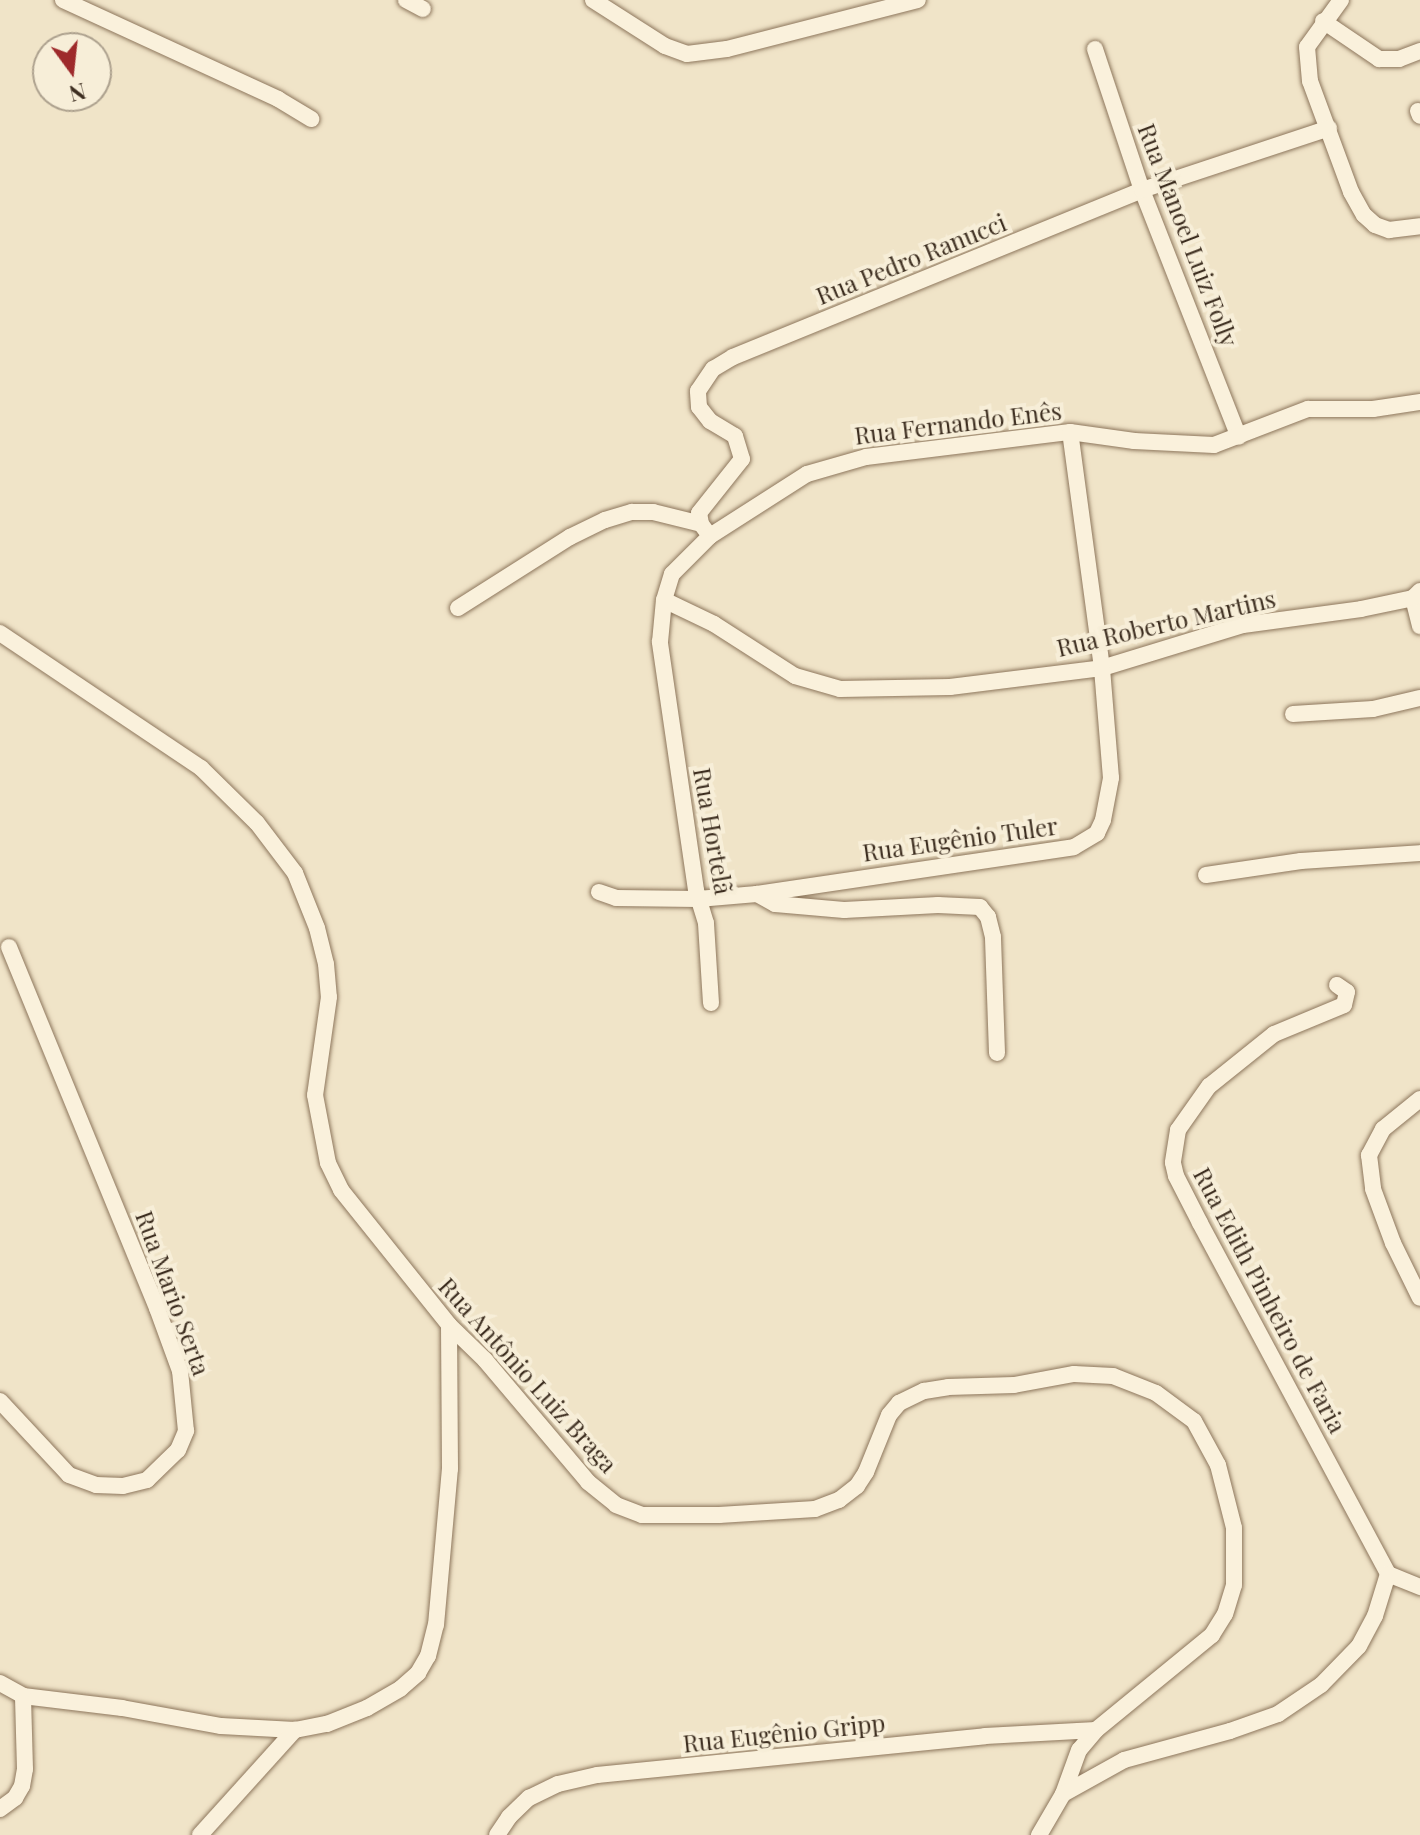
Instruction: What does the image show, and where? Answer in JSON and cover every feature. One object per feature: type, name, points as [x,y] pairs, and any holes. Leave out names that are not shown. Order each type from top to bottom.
[{"type":"street","points":[[63,0],[278,99],[311,119]]},
{"type":"street","points":[[406,0],[423,9]]},
{"type":"street","points":[[593,0],[665,46],[687,54],[727,49],[918,0]]},
{"type":"street","points":[[1341,0],[1307,47],[1310,81],[1351,192],[1364,215],[1375,225],[1389,230],[1420,226]]},
{"type":"street","points":[[1323,21],[1379,59],[1399,59],[1420,51]]},
{"type":"street","name":"Rua Manoel Luiz Folly","points":[[1095,49],[1142,190],[1239,437]]},
{"type":"street","name":"Rua Pedro Ranucci","points":[[706,530],[701,508],[742,459],[742,447],[735,436],[710,421],[699,407],[698,391],[713,369],[733,357],[1142,190],[1329,128]]},
{"type":"street","name":"Rua Fernando Enês","points":[[663,666],[664,600],[679,564],[706,530],[807,474],[838,463],[1004,437],[1070,432],[1214,445],[1308,409],[1373,409],[1420,402]]},
{"type":"street","name":"Rua Eugênio Tuler","points":[[599,892],[616,898],[698,899],[757,894],[1042,853],[1089,841],[1103,820],[1110,791],[1102,668],[1070,432]]},
{"type":"street","points":[[458,608],[570,537],[605,520],[632,512],[653,512],[706,530]]},
{"type":"street","points":[[1416,595],[1420,626]]},
{"type":"street","name":"Rua Roberto Martins","points":[[664,600],[714,624],[795,676],[840,689],[950,687],[1102,668],[1243,625],[1361,609],[1416,595]]},
{"type":"street","name":"Rua Antônio Luiz Braga","points":[[0,633],[201,768],[257,823],[295,873],[317,928],[326,964],[329,997],[315,1095],[328,1163],[359,1215],[449,1325],[485,1360],[588,1482],[616,1505],[642,1515],[719,1515],[815,1509],[839,1500],[866,1472],[889,1415],[899,1403],[924,1391],[948,1387],[1014,1385],[1074,1374],[1113,1376],[1156,1393],[1194,1421],[1218,1465],[1234,1528],[1234,1585],[1225,1614],[1212,1635],[1159,1683],[1096,1730],[1079,1750],[1063,1794],[1039,1835]]},
{"type":"street","name":"Rua Hortelã","points":[[663,666],[698,899],[706,923],[711,1003]]},
{"type":"street","points":[[1293,714],[1373,709],[1420,698]]},
{"type":"street","points":[[1206,875],[1301,861],[1420,853]]},
{"type":"street","name":"Rua Eugênio Tuler","points":[[757,894],[775,904],[832,910],[980,907],[988,917],[993,937],[997,1053]]},
{"type":"street","name":"Rua Mario Serta","points":[[0,1401],[69,1475],[96,1485],[123,1486],[147,1480],[178,1450],[186,1431],[187,1405],[180,1371],[157,1308],[9,947]]},
{"type":"street","name":"Rua Edith Pinheiro de Faria","points":[[1337,985],[1347,992],[1344,1005],[1274,1034],[1209,1086],[1178,1130],[1173,1163],[1176,1176],[1200,1223],[1388,1574]]},
{"type":"street","points":[[1420,1099],[1383,1129],[1369,1155],[1373,1189],[1393,1243],[1420,1298]]},
{"type":"street","points":[[0,1683],[23,1696],[122,1708],[221,1726],[295,1730],[327,1724],[367,1708],[401,1688],[418,1673],[428,1656],[436,1625],[450,1469],[449,1325]]},
{"type":"street","points":[[1063,1794],[1124,1760],[1278,1714],[1321,1685],[1359,1646],[1375,1616],[1388,1574],[1420,1587]]},
{"type":"street","points":[[0,1809],[15,1798],[22,1786],[25,1769],[23,1696]]},
{"type":"street","points":[[200,1835],[295,1730]]},
{"type":"street","name":"Rua Eugênio Gripp","points":[[497,1835],[509,1817],[529,1798],[558,1784],[597,1775],[985,1736],[1096,1730]]}]
